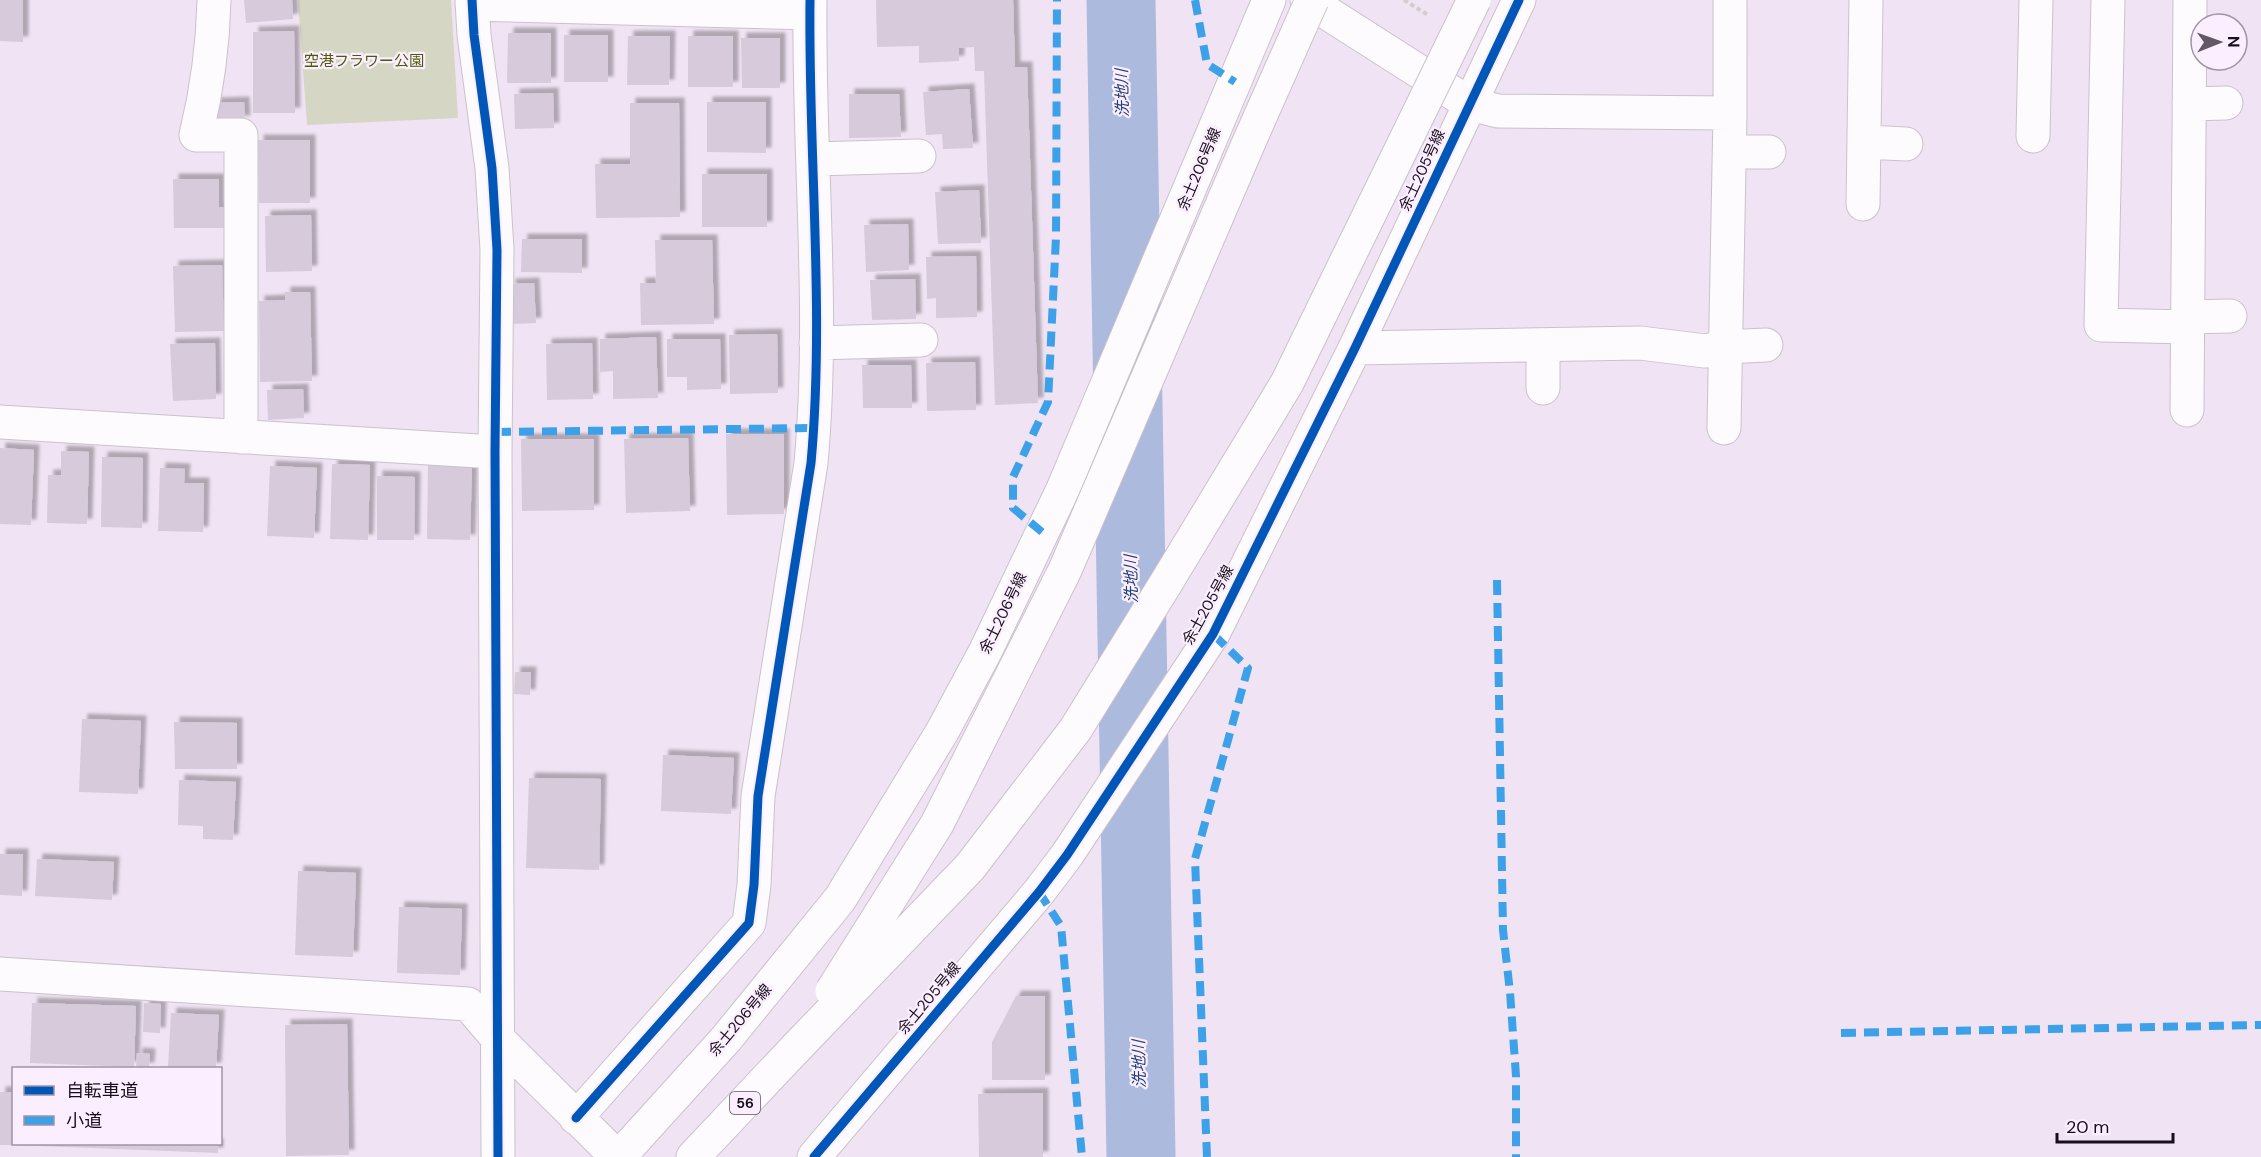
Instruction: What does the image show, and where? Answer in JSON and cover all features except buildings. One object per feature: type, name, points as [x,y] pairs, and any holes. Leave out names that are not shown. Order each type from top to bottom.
[{"type":"main road","points":[[214,0],[213,36],[205,98],[196,135],[241,135],[241,436]]},
{"type":"main road","name":"余土206号線","points":[[618,1157],[726,1040],[840,899],[942,732],[985,652],[1063,489],[1269,0]]},
{"type":"main road","points":[[1307,0],[1470,104],[1498,111],[1730,113]]},
{"type":"main road","points":[[795,1048],[937,824],[1065,570],[1312,0]]},
{"type":"main road","points":[[795,1048],[970,867],[1075,730],[1287,383],[1474,0]]},
{"type":"main road","name":"余土205号線","points":[[814,1157],[1039,892],[1067,855],[1213,634],[1354,348],[1519,0]]},
{"type":"main road","points":[[1724,428],[1730,152],[1730,0]]},
{"type":"main road","points":[[1863,204],[1866,0]]},
{"type":"main road","points":[[2033,136],[2036,0]]},
{"type":"main road","points":[[2108,0],[2101,325],[2188,322],[2230,316]]},
{"type":"main road","points":[[2187,410],[2190,0]]},
{"type":"main road","points":[[498,1157],[495,452],[497,250],[492,168],[472,2],[809,7],[816,343],[811,464],[760,786],[754,885],[749,923],[576,1118]]},
{"type":"main road","points":[[2190,104],[2226,104]]},
{"type":"main road","points":[[1864,142],[1906,144]]},
{"type":"main road","points":[[1730,152],[1769,152]]},
{"type":"main road","points":[[813,159],[919,156]]},
{"type":"main road","points":[[816,343],[921,340]]},
{"type":"main road","points":[[1354,348],[1640,343],[1705,351],[1725,347],[1766,345]]},
{"type":"main road","points":[[1543,345],[1543,388]]},
{"type":"main road","points":[[0,422],[495,452]]},
{"type":"main road","points":[[0,974],[468,1004],[499,1040],[618,1157]]},
{"type":"main road","name":"56","points":[[693,1157],[795,1048]]},
{"type":"green space","name":"空港フラワー公園","points":[[298,0],[451,0],[458,118],[307,125]]},
{"type":"waterway","name":"洗地川","points":[[1121,0],[1141,1157]]},
{"type":"marked path","points":[[1042,532],[1013,508],[1013,477],[1048,402],[1056,237],[1057,0]]},
{"type":"marked path","points":[[1195,0],[1207,64],[1235,82]]},
{"type":"marked path","points":[[496,432],[814,428]]},
{"type":"marked path","points":[[1497,580],[1503,930],[1516,1076],[1516,1157]]},
{"type":"marked path","points":[[1207,1157],[1195,859],[1248,668],[1213,634]]},
{"type":"marked path","points":[[1039,892],[1061,926],[1082,1157]]},
{"type":"marked path","points":[[1841,1033],[2261,1025]]},
{"type":"cycle path","points":[[472,0],[474,35],[492,168],[497,250],[495,452],[498,1157]]},
{"type":"cycle path","points":[[576,1118],[749,923],[754,885],[758,796],[811,463],[815,405],[816,289],[810,0]]},
{"type":"cycle path","points":[[814,1157],[1039,892],[1067,855],[1213,634],[1355,348],[1519,0]]}]
